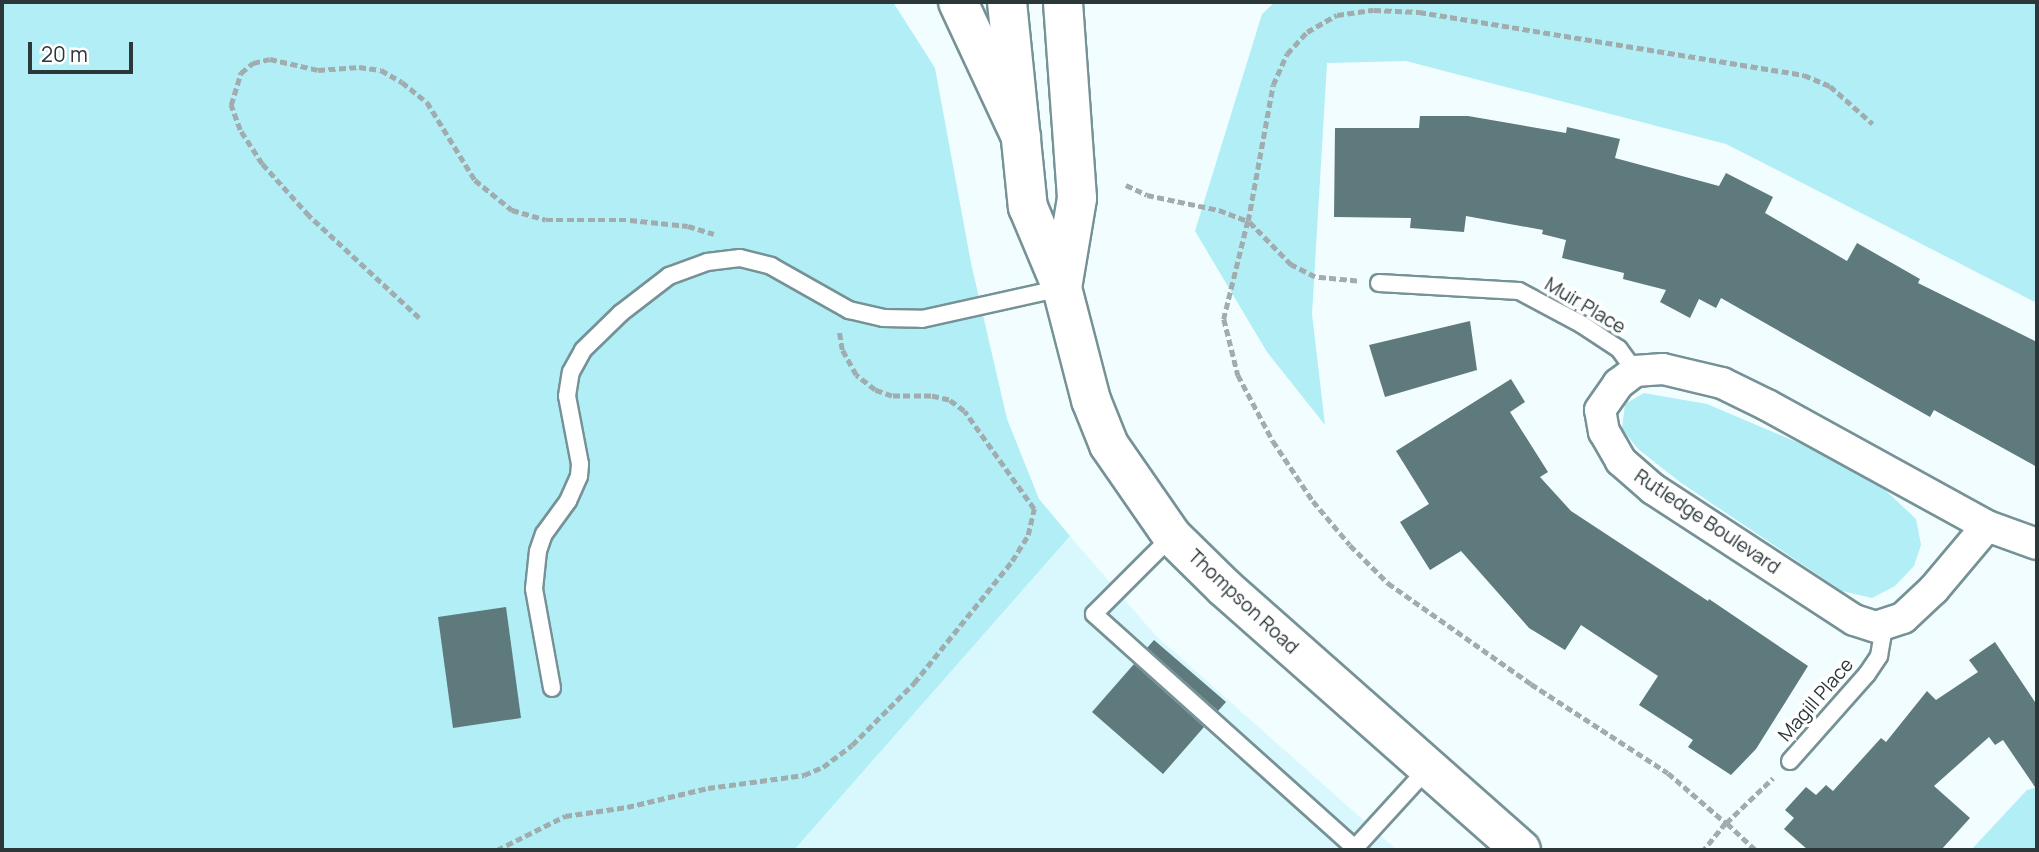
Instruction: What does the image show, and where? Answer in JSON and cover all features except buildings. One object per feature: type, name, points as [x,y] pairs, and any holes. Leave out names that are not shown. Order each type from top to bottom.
[{"type":"main road","points":[[958,2],[1021,137]]},
{"type":"main road","name":"Thompson Road","points":[[1007,2],[1028,207],[1062,288],[1087,387],[1109,444],[1172,536],[1225,588],[1521,850]]},
{"type":"main road","name":"Thompson Road","points":[[1062,288],[1077,198],[1063,2]]},
{"type":"street","points":[[1635,371],[1663,369],[1722,383],[1987,526],[2037,544]]},
{"type":"street","name":"Rutledge Boulevard","points":[[1635,371],[1618,384],[1600,410],[1604,432],[1621,461],[1653,489],[1854,620],[1884,626]]},
{"type":"street","points":[[1884,626],[1903,618],[1934,589],[1987,526]]},
{"type":"lane","points":[[552,688],[534,589],[538,551],[544,534],[568,501],[579,476],[580,464],[567,396],[570,372],[583,350],[621,313],[669,276],[707,262],[740,258],[771,266],[834,303],[883,318],[922,319],[1062,288]]},
{"type":"lane","name":"Muir Place","points":[[1379,283],[1519,291],[1581,324],[1619,349],[1635,371]]},
{"type":"lane","points":[[1172,536],[1094,614],[1355,848],[1427,768]]},
{"type":"lane","name":"Magill Place","points":[[1790,761],[1867,674],[1879,656],[1884,626]]},
{"type":"path","points":[[1755,850],[1668,772],[1531,684],[1388,583],[1350,545],[1313,501],[1273,441],[1238,375],[1224,319],[1248,221],[1273,85],[1287,54],[1307,32],[1337,16],[1374,10],[1419,12],[1804,75],[1830,86],[1873,124]]},
{"type":"path","points":[[419,318],[309,216],[262,164],[240,130],[231,105],[241,73],[253,63],[270,59],[318,70],[359,67],[381,70],[402,82],[427,102],[475,180],[512,210],[546,220],[630,220],[688,226],[725,237],[771,266]]},
{"type":"path","points":[[1126,185],[1147,195],[1219,210],[1248,221],[1291,265],[1315,277],[1379,283]]},
{"type":"path","points":[[497,850],[565,816],[627,807],[708,788],[804,775],[822,767],[852,745],[914,683],[975,610],[1028,535],[1034,522],[1030,502],[964,411],[940,398],[892,396],[875,390],[856,375],[842,350],[834,303]]},
{"type":"path","points":[[1704,850],[1726,823],[1790,761]]},
{"type":"shaded area","points":[[2,2],[893,2],[935,68],[971,263],[1007,419],[1039,499],[1070,536],[794,850],[2,850]]},
{"type":"shaded area","points":[[1275,2],[2037,2],[2037,303],[1726,144],[1406,61],[1327,63],[1312,314],[1325,425],[1267,352],[1195,231],[1262,14]]},
{"type":"shaded area","points":[[1644,393],[1707,404],[1806,446],[1883,488],[1916,519],[1921,545],[1914,566],[1895,586],[1872,598],[1842,591],[1680,482],[1638,449],[1622,429],[1625,404]]},
{"type":"shaded area","points":[[1070,536],[1155,635],[1397,850],[794,850]]},
{"type":"shaded area","points":[[2037,787],[2037,850],[1971,850],[2027,790]]}]
